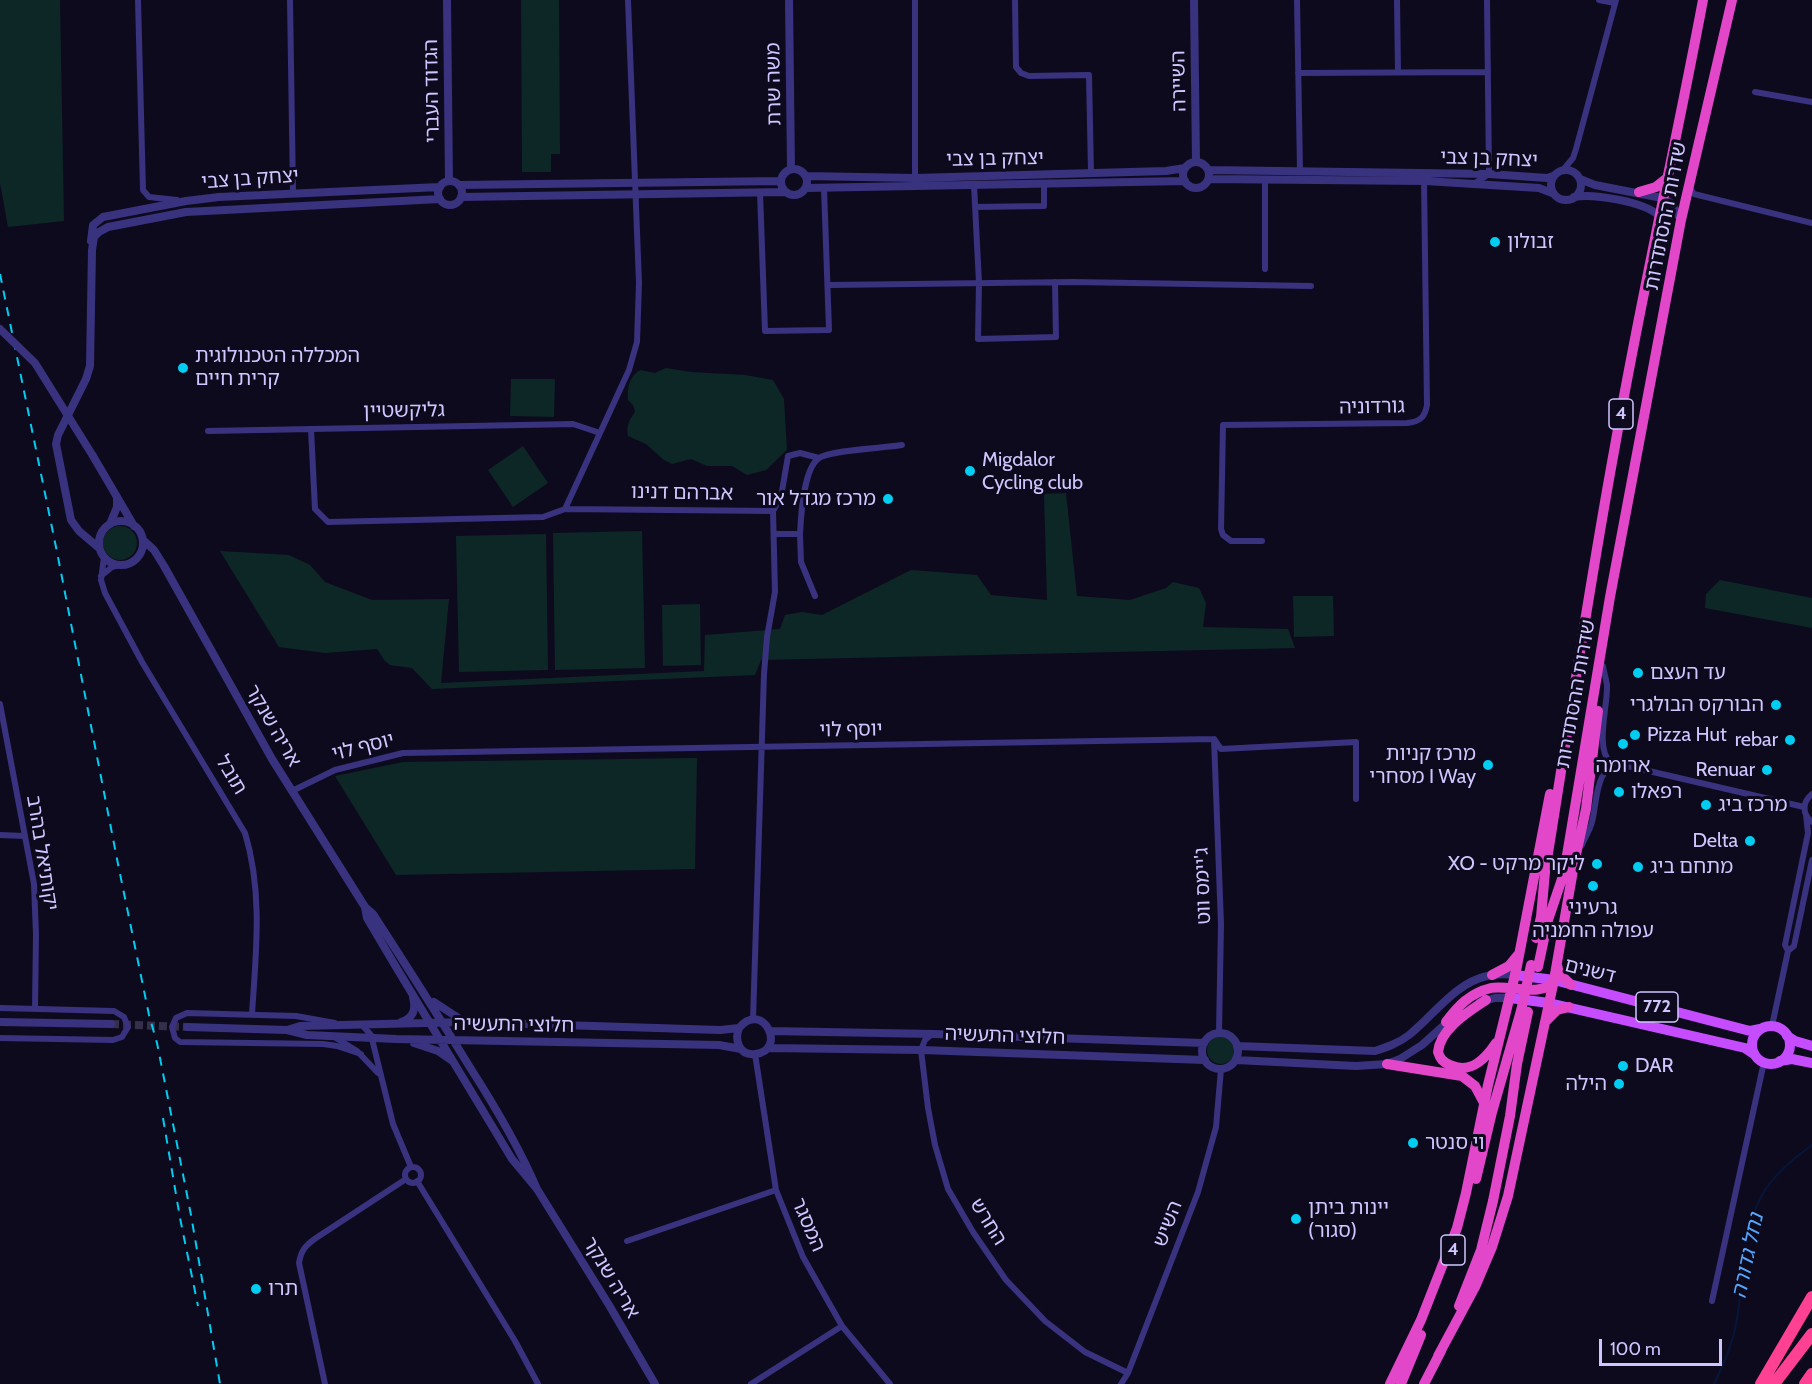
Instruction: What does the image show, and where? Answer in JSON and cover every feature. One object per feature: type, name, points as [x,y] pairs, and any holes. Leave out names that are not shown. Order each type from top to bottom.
[{"type":"highway","name":"שדרות ההסתדרות","points":[[1401,1384],[1470,1203],[1488,1108],[1507,1061],[1528,977],[1541,917],[1545,872],[1615,446],[1658,215],[1678,133],[1703,0]]},
{"type":"highway","name":"שדרות ההסתדרות","points":[[1424,1384],[1438,1356],[1481,1250],[1548,920],[1564,873],[1610,597],[1681,220],[1732,0]]},
{"type":"highway","points":[[1639,192],[1660,185],[1666,178]]},
{"type":"highway","points":[[1438,1356],[1475,1287],[1492,1247],[1508,1196],[1554,980],[1575,859],[1587,809],[1610,597]]},
{"type":"highway","points":[[1390,1384],[1421,1320],[1457,1228],[1488,1108],[1500,1037],[1521,949],[1567,709],[1573,698]]},
{"type":"highway","points":[[1492,975],[1509,966],[1521,949]]},
{"type":"highway","points":[[1557,964],[1559,973],[1570,985]]},
{"type":"highway","points":[[1446,1022],[1456,1008],[1471,996],[1489,988],[1511,993],[1542,990],[1550,986],[1554,980]]},
{"type":"highway","points":[[1486,1000],[1460,1019],[1442,1037],[1438,1046],[1439,1056],[1446,1063],[1455,1067],[1471,1067],[1485,1058],[1500,1037]]},
{"type":"highway","points":[[1544,1024],[1554,1013],[1569,1007]]},
{"type":"highway","points":[[1387,1064],[1467,1078],[1479,1090],[1488,1108]]},
{"type":"highway","points":[[1761,1384],[1812,1297]]},
{"type":"highway","points":[[1774,1384],[1812,1334]]},
{"type":"highway","points":[[1805,1384],[1812,1374]]},
{"type":"main road","name":"דשנים","points":[[1515,975],[1554,980],[1750,1031],[1760,1029]]},
{"type":"main road","name":"דשנים","points":[[1511,993],[1745,1048],[1754,1054]]},
{"type":"main road","points":[[1812,1046],[1795,1041],[1779,1028],[1772,1026],[1760,1029],[1752,1042],[1754,1054],[1764,1062],[1792,1059],[1812,1064]]},
{"type":"main road","points":[[1780,1061],[1789,1049],[1787,1035]]},
{"type":"street","points":[[138,0],[143,190],[149,196],[161,200],[186,201]]},
{"type":"street","points":[[290,0],[293,192]]},
{"type":"street","name":"הגדוד העברי","points":[[447,0],[449,181]]},
{"type":"street","points":[[565,509],[629,370],[638,342],[639,283],[628,0]]},
{"type":"street","name":"משה שרת","points":[[789,0],[791,168]]},
{"type":"street","points":[[915,0],[915,178]]},
{"type":"street","points":[[1015,0],[1016,67],[1021,73],[1029,76],[1089,75],[1091,173]]},
{"type":"street","name":"השיירה","points":[[1194,0],[1196,162]]},
{"type":"street","points":[[1297,0],[1300,170]]},
{"type":"street","points":[[1397,0],[1398,72]]},
{"type":"street","points":[[1474,183],[1489,174],[1487,0]]},
{"type":"street","points":[[1563,170],[1576,149],[1616,1],[1599,0]]},
{"type":"street","points":[[1298,73],[1488,72]]},
{"type":"street","points":[[1755,92],[1812,102]]},
{"type":"street","points":[[1196,162],[1203,164],[1208,174],[1203,186],[1196,188],[1185,181],[1183,175],[1185,168],[1196,162]]},
{"type":"street","points":[[461,197],[760,192],[784,192],[796,195],[806,189],[806,176],[801,171],[791,168],[784,173],[781,181],[784,192]]},
{"type":"street","name":"יצחק בן צבי","points":[[806,176],[915,178],[1166,171],[1185,168]]},
{"type":"street","name":"יצחק בן צבי","points":[[1208,174],[1300,170],[1489,174],[1541,178],[1553,176],[1563,170],[1575,172],[1580,178],[1595,185],[1662,198]]},
{"type":"street","points":[[1418,173],[1425,181]]},
{"type":"street","name":"יצחק בן צבי","points":[[1208,174],[1265,179],[1425,181],[1539,188],[1564,200],[1590,196],[1650,208],[1658,215]]},
{"type":"street","name":"יצחק בן צבי","points":[[1552,193],[1550,182],[1553,176]]},
{"type":"street","points":[[1574,198],[1580,190],[1580,178]]},
{"type":"street","points":[[1265,179],[1265,269]]},
{"type":"street","points":[[459,185],[462,191],[461,197],[453,204],[445,204],[440,199],[440,187],[449,181],[459,185],[781,181]]},
{"type":"street","name":"יצחק בן צבי","points":[[806,189],[1185,181]]},
{"type":"street","name":"גורדוניה","points":[[1262,541],[1231,542],[1223,535],[1221,529],[1223,425],[1416,423],[1426,413],[1425,181]]},
{"type":"street","points":[[975,207],[1044,206],[1044,184]]},
{"type":"street","points":[[974,185],[979,283],[978,339],[1056,337],[1055,282]]},
{"type":"street","points":[[1688,185],[1694,194],[1812,223]]},
{"type":"street","name":"יצחק בן צבי","points":[[99,548],[79,531],[69,514],[56,444],[90,366],[91,228],[98,219],[127,211],[186,201],[293,192],[440,187]]},
{"type":"street","points":[[760,192],[765,331],[829,330],[824,188]]},
{"type":"street","points":[[1662,198],[1671,203],[1681,220]]},
{"type":"street","name":"יצחק בן צבי","points":[[92,250],[94,237],[108,227],[186,212],[440,199]]},
{"type":"street","points":[[829,285],[1055,282],[1311,286]]},
{"type":"street","points":[[0,329],[35,363],[93,456],[142,540],[139,555]]},
{"type":"street","name":"גליקשטיין","points":[[208,431],[573,424],[600,433]]},
{"type":"street","name":"אברהם דנינו","points":[[311,429],[315,509],[328,522],[543,517],[565,509],[773,511]]},
{"type":"street","points":[[815,596],[801,562],[800,534],[801,503],[811,467],[819,458],[832,452],[902,445]]},
{"type":"street","points":[[768,1048],[772,1037],[771,1031],[764,1022],[753,1020],[764,674],[767,637],[775,592],[773,511],[781,497],[788,456],[800,453],[819,458]]},
{"type":"street","points":[[79,531],[92,535],[102,531],[110,524],[117,507],[117,496]]},
{"type":"street","points":[[110,524],[123,521],[135,526]]},
{"type":"street","points":[[102,531],[99,548],[104,558],[118,565]]},
{"type":"street","points":[[775,534],[800,534]]},
{"type":"street","name":"אריה שנקר","points":[[142,540],[160,559],[272,759],[365,907],[373,914],[443,1022],[523,1155],[537,1190]]},
{"type":"street","points":[[101,576],[118,565],[130,563],[139,555],[148,554],[160,559]]},
{"type":"street","name":"תובל","points":[[104,558],[101,576],[105,593],[142,662],[245,833],[251,850],[258,912],[252,1014]]},
{"type":"street","points":[[1603,666],[1606,685],[1604,753],[1608,760],[1804,807]]},
{"type":"street","name":"יקותיאל בהרב","points":[[0,704],[34,884],[35,1009]]},
{"type":"street","name":"יוסף לוי","points":[[292,791],[335,770],[403,753],[1214,739],[1221,749],[1356,742],[1356,799]]},
{"type":"street","name":"ג'יימס ווט","points":[[1214,739],[1221,924],[1219,1033]]},
{"type":"street","points":[[1575,859],[1592,822],[1600,780],[1605,770],[1613,763]]},
{"type":"street","points":[[1788,951],[1785,945],[1808,833],[1804,807],[1807,798],[1812,795]]},
{"type":"street","points":[[1806,815],[1812,822]]},
{"type":"street","points":[[0,835],[24,836]]},
{"type":"street","points":[[1772,1026],[1788,951],[1794,946],[1812,860]]},
{"type":"street","name":"אריה שנקר","points":[[365,907],[367,918],[512,1159],[537,1190],[655,1384]]},
{"type":"street","points":[[1237,1046],[1375,1051],[1400,1040],[1461,989],[1477,980],[1492,975],[1515,975]]},
{"type":"street","points":[[424,992],[444,1011],[466,1022]]},
{"type":"street","points":[[1236,1060],[1356,1066],[1387,1064],[1422,1046],[1446,1022],[1464,1010],[1486,1000],[1511,993]]},
{"type":"street","points":[[400,1023],[409,1019],[414,1012],[412,994]]},
{"type":"street","points":[[0,1008],[114,1011],[124,1017],[128,1029],[122,1036],[113,1040],[0,1038]]},
{"type":"street","points":[[339,1024],[296,1016],[187,1013],[174,1020],[173,1033],[180,1042],[323,1044],[361,1054]]},
{"type":"street","name":"חלוצי התעשיה","points":[[287,1030],[300,1026],[339,1024],[466,1022],[720,1030],[739,1028],[742,1024],[753,1020]]},
{"type":"street","points":[[0,1022],[111,1024]]},
{"type":"street","points":[[361,1024],[372,1038],[393,1124],[411,1167]]},
{"type":"street","name":"חלוצי התעשיה","points":[[187,1027],[287,1030],[301,1034],[454,1041],[719,1045],[755,1054],[768,1048],[921,1050],[1204,1060],[1210,1066],[1221,1069]]},
{"type":"street","points":[[739,1028],[737,1039],[741,1049]]},
{"type":"street","name":"חלוצי התעשיה","points":[[771,1031],[1204,1043]]},
{"type":"street","points":[[1204,1060],[1202,1053],[1208,1037],[1219,1033],[1232,1037],[1237,1046],[1236,1060],[1221,1069]]},
{"type":"street","points":[[921,1050],[925,1040],[934,1034]]},
{"type":"street","points":[[332,1036],[361,1054],[379,1074]]},
{"type":"street","points":[[396,1039],[427,1047],[454,1062]]},
{"type":"street","name":"החרש","points":[[921,1050],[935,1144],[948,1189],[973,1232],[1006,1280],[1045,1321],[1085,1352],[1128,1373]]},
{"type":"street","name":"המסגר","points":[[755,1054],[776,1190],[803,1257],[842,1326],[890,1384]]},
{"type":"street","points":[[1712,1301],[1764,1062]]},
{"type":"street","name":"השיש","points":[[1121,1384],[1128,1373],[1204,1174],[1216,1127],[1221,1069]]},
{"type":"street","points":[[406,1179],[406,1172],[411,1167]]},
{"type":"street","points":[[411,1167],[420,1172],[417,1181]]},
{"type":"street","points":[[406,1179],[412,1182],[417,1181]]},
{"type":"street","points":[[325,1384],[299,1263],[301,1253],[307,1244],[406,1179]]},
{"type":"street","points":[[417,1181],[515,1341],[538,1384]]},
{"type":"street","points":[[627,1241],[776,1190]]},
{"type":"street","points":[[751,1384],[842,1326]]},
{"type":"green space","points":[[0,0],[60,0],[64,221],[8,227],[0,183]]},
{"type":"green space","points":[[521,0],[559,0],[560,154],[551,154],[551,172],[522,172]]},
{"type":"green space","points":[[666,368],[745,375],[773,380],[784,399],[787,450],[766,470],[747,475],[732,466],[707,466],[691,459],[672,464],[646,444],[628,436],[627,429],[635,412],[628,400],[628,387],[631,379],[640,370],[655,373]]},
{"type":"green space","points":[[511,379],[555,379],[554,417],[510,416]]},
{"type":"green space","points":[[523,446],[548,483],[513,507],[488,470]]},
{"type":"green space","points":[[1066,493],[1077,596],[1130,600],[1166,588],[1173,582],[1199,588],[1206,603],[1203,627],[1288,629],[1295,648],[761,660],[755,675],[432,689],[412,668],[390,665],[377,649],[325,653],[279,647],[220,551],[289,555],[310,565],[325,582],[372,600],[449,599],[441,683],[704,671],[705,635],[780,629],[785,615],[802,612],[822,615],[911,570],[977,575],[991,595],[1047,600],[1044,494]]},
{"type":"green space","points":[[120,526],[132,531],[137,543],[132,555],[120,560],[108,555],[103,543],[108,531]]},
{"type":"green space","points":[[642,531],[645,668],[555,670],[553,533]]},
{"type":"green space","points":[[546,534],[548,670],[459,672],[456,536]]},
{"type":"green space","points":[[1720,580],[1812,598],[1812,628],[1705,608],[1706,594]]},
{"type":"green space","points":[[1293,596],[1333,596],[1334,636],[1294,637]]},
{"type":"green space","points":[[700,604],[701,665],[663,666],[662,605]]},
{"type":"green space","points":[[697,758],[695,869],[396,875],[335,776],[403,762]]},
{"type":"green space","points":[[1221,1036],[1231,1040],[1235,1050],[1231,1060],[1221,1064],[1211,1060],[1207,1050],[1211,1040]]},
{"type":"waterway","name":"נחל גדורה","points":[[1714,1384],[1726,1359],[1734,1333],[1746,1247],[1754,1213],[1771,1182],[1790,1162],[1812,1145]]},
{"type":"tunnel","points":[[111,1024],[187,1027]]},
{"type":"railway","points":[[0,274],[118,864],[149,1015],[157,1043],[191,1215],[220,1384]]},
{"type":"railway","points":[[163,1118],[198,1306]]},
{"type":"place","name":"זבולון","points":[[1495,242]]},
{"type":"place","name":"המכללה הטכנולוגית קרית חיים","points":[[183,368]]},
{"type":"place","name":"Migdalor Cycling club","points":[[970,471]]},
{"type":"place","name":"מרכז מגדל אור","points":[[888,499]]},
{"type":"place","name":"עד העצם","points":[[1638,673]]},
{"type":"place","name":"הבורקס הבולגרי","points":[[1776,705]]},
{"type":"place","name":"Pizza Hut","points":[[1635,735]]},
{"type":"place","name":"rebar","points":[[1790,740]]},
{"type":"place","name":"ארומה","points":[[1623,744]]},
{"type":"place","name":"מרכז קניות מסחרי I Way","points":[[1488,765]]},
{"type":"place","name":"Renuar","points":[[1767,770]]},
{"type":"place","name":"רפאלו","points":[[1619,792]]},
{"type":"place","name":"מרכז ביג","points":[[1706,805]]},
{"type":"place","name":"Delta","points":[[1750,841]]},
{"type":"place","name":"XO - ליקר מרקט","points":[[1597,864]]},
{"type":"place","name":"מתחם ביג","points":[[1638,867]]},
{"type":"place","name":"גרעיני עפולה החמניה","points":[[1593,886]]},
{"type":"place","name":"DAR","points":[[1623,1066]]},
{"type":"place","name":"הילה","points":[[1619,1084]]},
{"type":"place","name":"וי סנטר","points":[[1413,1143]]},
{"type":"place","name":"יינות ביתן (סגור)","points":[[1296,1219]]},
{"type":"place","name":"תרו","points":[[256,1289]]}]
